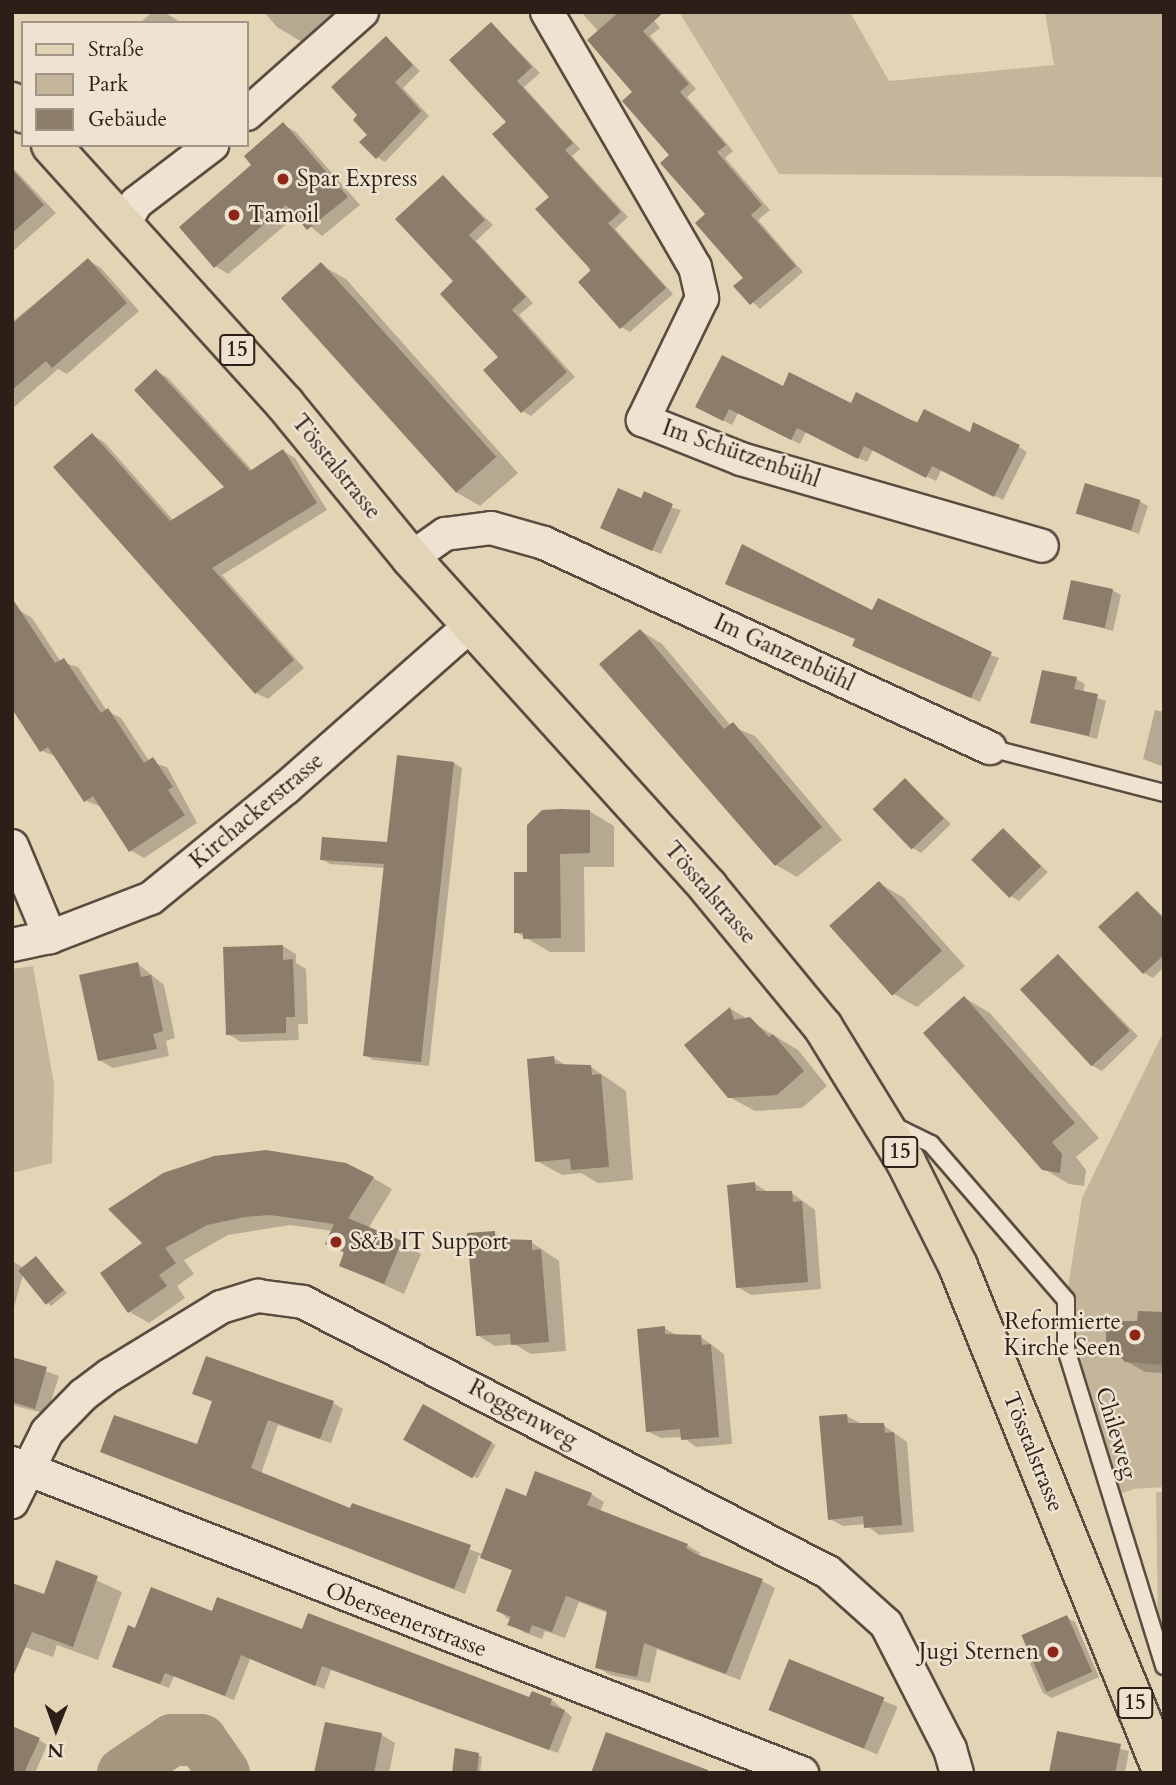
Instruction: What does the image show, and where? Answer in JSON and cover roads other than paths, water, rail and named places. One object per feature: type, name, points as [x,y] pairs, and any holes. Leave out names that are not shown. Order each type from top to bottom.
[{"type":"main road","name":"Tösstalstrasse","points":[[53,147],[285,404],[411,558],[708,887],[823,1027],[882,1121],[958,1266],[1163,1773]]},
{"type":"street","points":[[248,113],[362,12]]},
{"type":"street","name":"Im Schützenbühl","points":[[547,12],[695,267],[702,298],[643,420],[741,459],[1042,545]]},
{"type":"street","points":[[124,224],[136,203],[209,147]]},
{"type":"street","name":"Im Ganzenbühl","points":[[411,558],[445,534],[491,528],[544,543],[990,748]]},
{"type":"street","name":"Kirchackerstrasse","points":[[12,944],[50,937],[151,898],[286,788],[471,625]]},
{"type":"street","points":[[12,846],[50,937]]},
{"type":"street","name":"Roggenweg","points":[[12,1502],[22,1466],[47,1432],[83,1395],[221,1307],[258,1296],[303,1302],[828,1572],[886,1624],[950,1749],[957,1773]]},
{"type":"street","name":"Oberseenerstrasse","points":[[22,1466],[802,1773]]},
{"type":"lane","name":"Im Ganzenbühl","points":[[990,748],[1164,793]]},
{"type":"lane","name":"Chileweg","points":[[882,1121],[931,1144],[1066,1300],[1066,1349],[1164,1666]]},
{"type":"waterway","points":[[123,1773],[172,1740],[201,1740],[224,1773]]},
{"type":"place","name":"Spar Express","points":[[283,179]]},
{"type":"place","name":"Tamoil","points":[[234,215]]},
{"type":"place","name":"S&B IT Support","points":[[336,1242]]},
{"type":"place","name":"Reformierte Kirche Seen","points":[[1135,1335]]},
{"type":"place","name":"Jugi Sternen","points":[[1053,1652]]}]
